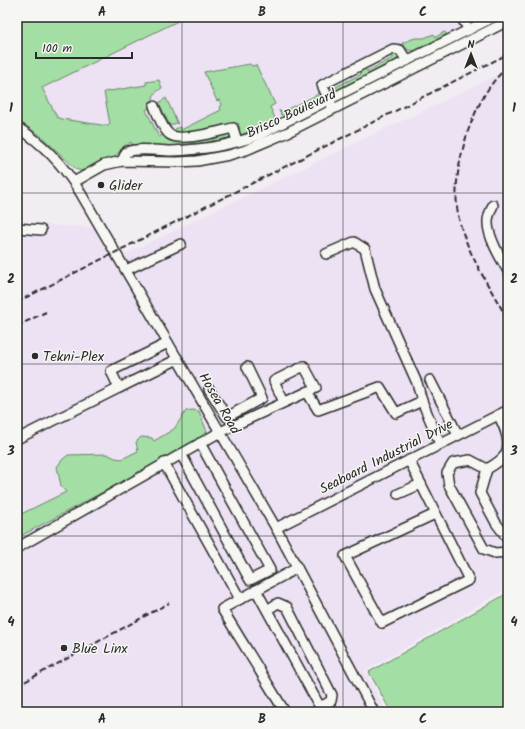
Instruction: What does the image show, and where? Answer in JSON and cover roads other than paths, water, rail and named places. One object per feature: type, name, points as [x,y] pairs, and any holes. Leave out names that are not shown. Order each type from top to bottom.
[{"type":"street","points":[[461,17],[469,30]]},
{"type":"street","points":[[122,161],[126,152],[133,150],[178,151],[212,147],[248,139],[332,105],[407,61],[494,17]]},
{"type":"street","name":"Brisco Boulevard","points":[[74,182],[104,165],[122,161],[197,161],[229,155],[264,143],[332,105],[508,21]]},
{"type":"street","points":[[332,105],[322,85],[393,49],[397,48],[400,50],[407,61]]},
{"type":"street","points":[[154,106],[166,130],[173,136],[186,137],[233,128],[237,141]]},
{"type":"street","name":"Hosea Road","points":[[17,127],[48,150],[62,165],[74,182],[276,528],[374,712]]},
{"type":"street","points":[[493,205],[488,220],[490,233],[496,250],[508,272]]},
{"type":"street","points":[[17,228],[41,230]]},
{"type":"street","points":[[326,254],[354,242],[365,249],[375,289],[417,383],[422,401],[440,444]]},
{"type":"street","points":[[126,270],[181,244]]},
{"type":"street","points":[[119,388],[111,371],[168,343]]},
{"type":"street","points":[[17,439],[178,359]]},
{"type":"street","points":[[17,548],[220,432],[316,388],[304,366],[274,381],[284,402]]},
{"type":"street","points":[[209,389],[226,418],[262,398],[247,367]]},
{"type":"street","points":[[430,380],[458,435]]},
{"type":"street","points":[[307,392],[318,410],[380,387],[396,412],[422,401]]},
{"type":"street","name":"Seaboard Industrial Drive","points":[[276,528],[508,410]]},
{"type":"street","points":[[237,412],[243,422]]},
{"type":"street","points":[[498,415],[504,425],[507,441],[506,454],[498,462],[487,469],[480,493],[496,523],[508,539]]},
{"type":"street","points":[[180,454],[250,580],[270,570],[200,443]]},
{"type":"street","points":[[410,460],[435,514],[469,580],[382,623],[345,556],[435,514]]},
{"type":"street","points":[[487,469],[470,460],[453,463],[447,473],[449,485],[484,550],[495,553],[508,552]]},
{"type":"street","points":[[164,463],[240,599]]},
{"type":"street","points":[[398,494],[421,484]]},
{"type":"street","points":[[284,712],[222,609],[297,568]]},
{"type":"street","points":[[256,590],[321,710],[331,701],[332,695],[287,607],[278,603],[267,610]]},
{"type":"railway","points":[[17,302],[508,54]]},
{"type":"railway","points":[[508,67],[489,88],[479,104],[471,122],[461,155],[456,193],[459,218],[466,242],[508,320]]},
{"type":"railway","points":[[17,326],[46,312]]},
{"type":"railway","points":[[17,686],[169,603]]},
{"type":"place","name":"Glider","points":[[101,185]]},
{"type":"place","name":"Tekni-Plex","points":[[35,356]]},
{"type":"place","name":"Blue Linx","points":[[64,648]]}]
